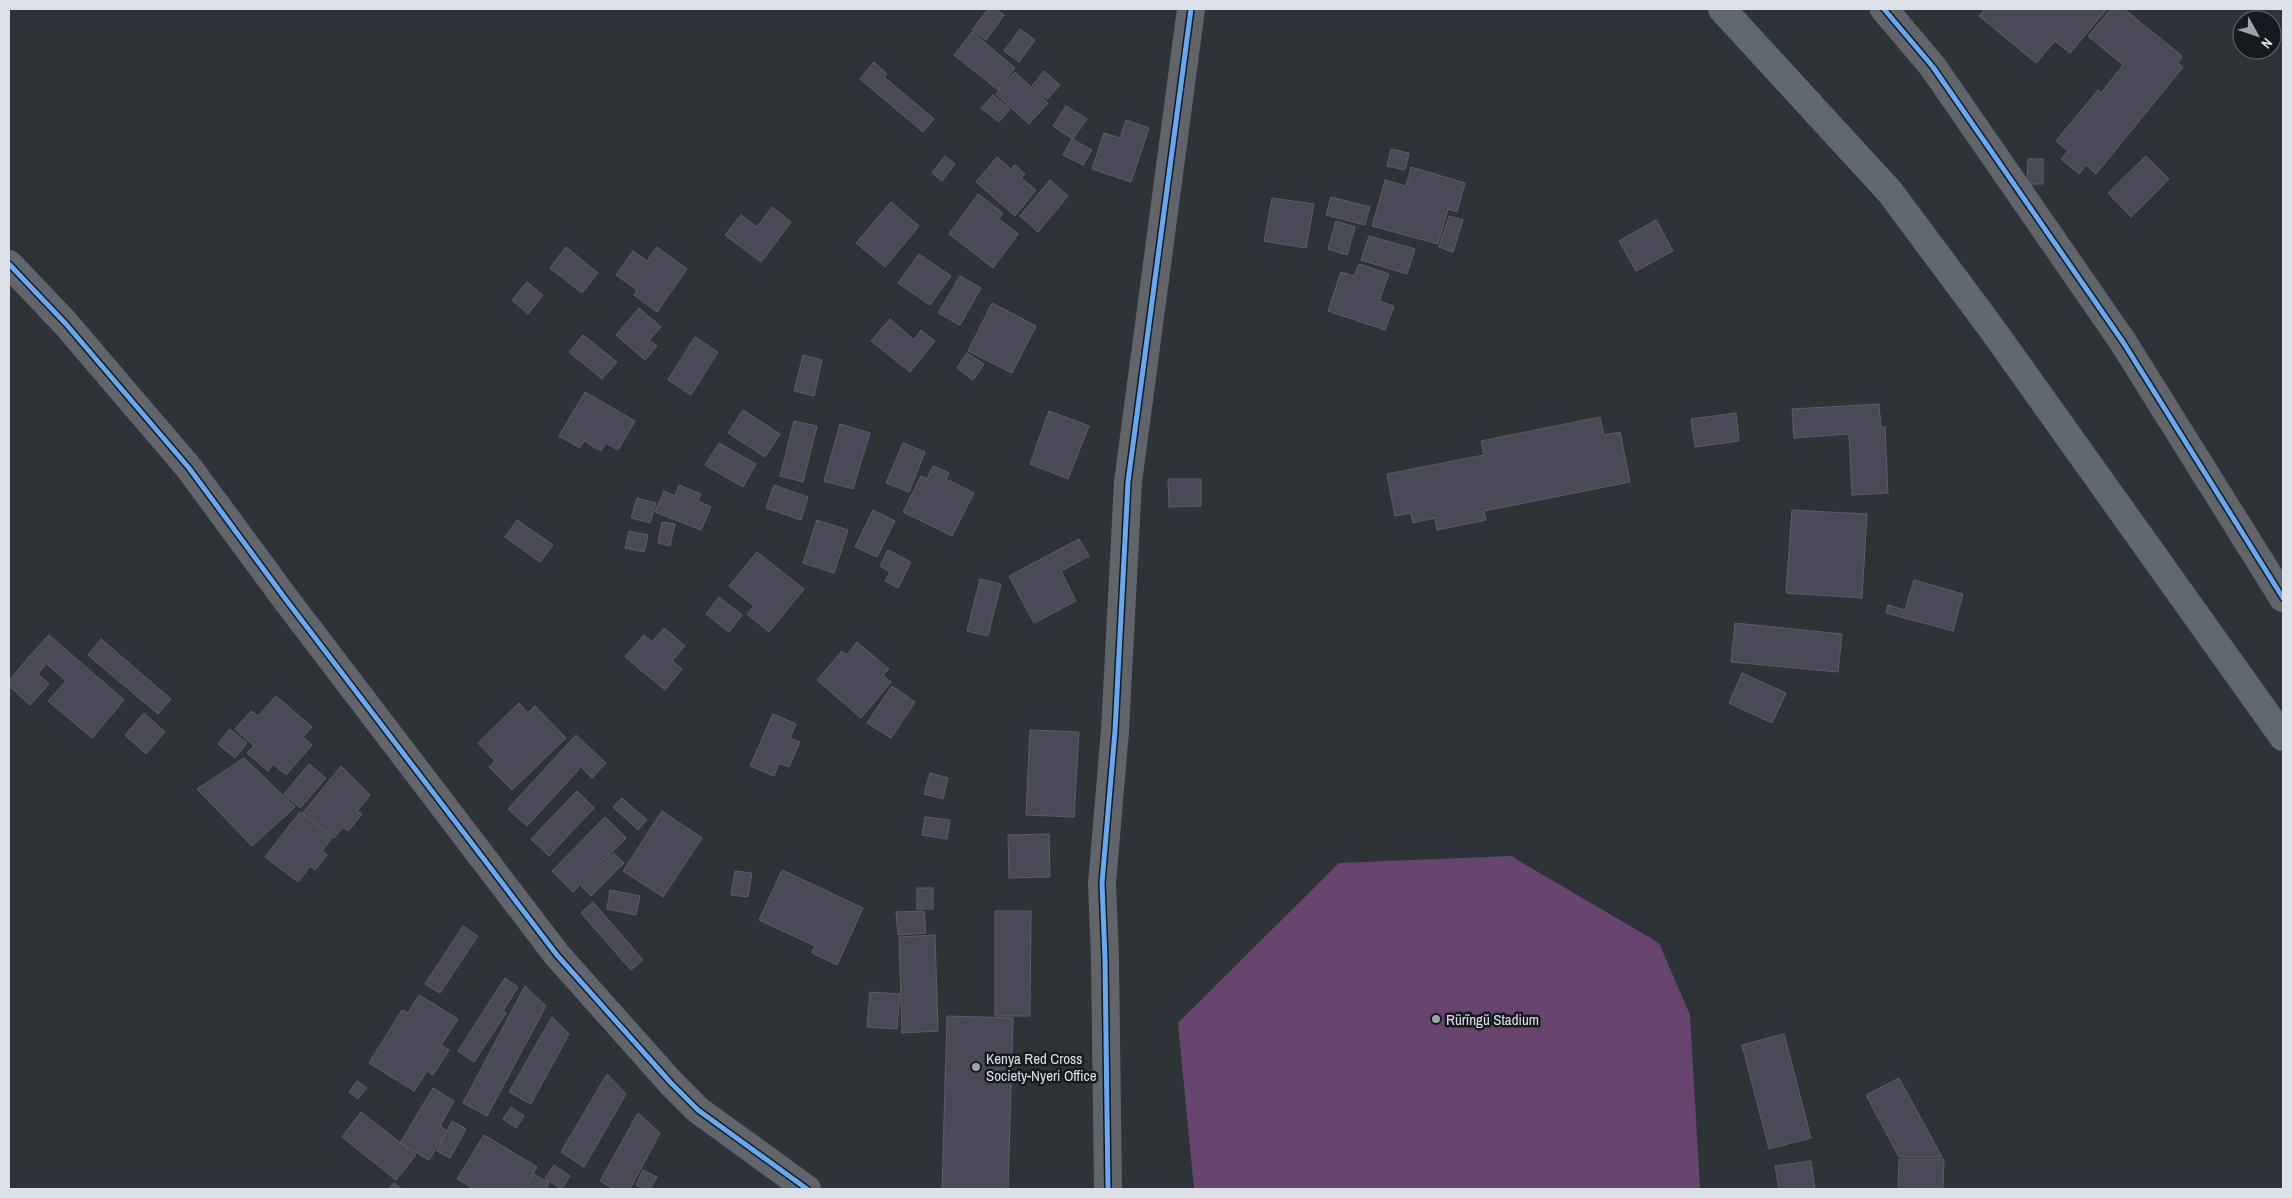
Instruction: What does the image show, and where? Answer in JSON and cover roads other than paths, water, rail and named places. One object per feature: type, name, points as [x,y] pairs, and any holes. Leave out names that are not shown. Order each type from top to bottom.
[{"type":"main road","points":[[1722,9],[1890,192],[1992,329],[2283,737]]},
{"type":"street","points":[[1108,1189],[1102,883],[1115,731],[1128,482],[1191,9]]},
{"type":"street","points":[[1884,9],[1933,68],[2123,342],[2283,598]]},
{"type":"street","points":[[9,264],[66,324],[189,468],[287,601],[563,962],[659,1070],[698,1110],[807,1189]]},
{"type":"place","name":"Rũrĩngũ Stadium","points":[[1436,1019]]},
{"type":"place","name":"Kenya Red Cross Society-Nyeri Office","points":[[976,1067]]}]
